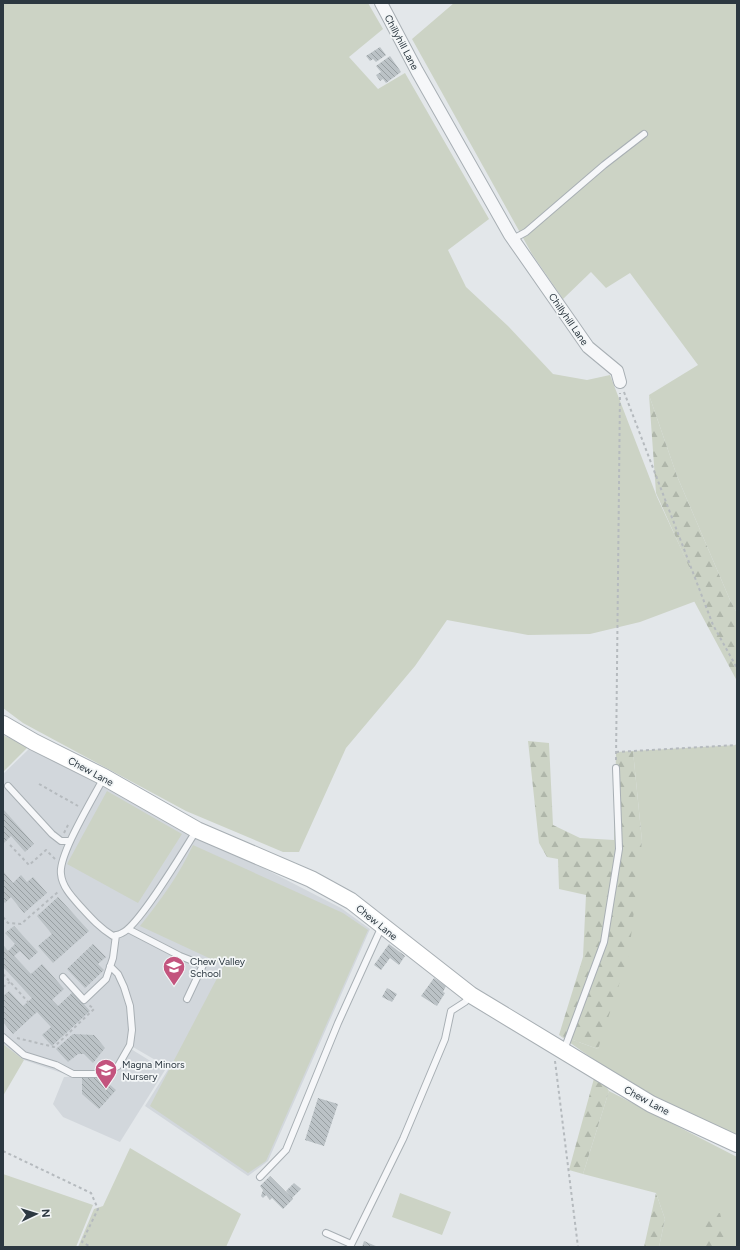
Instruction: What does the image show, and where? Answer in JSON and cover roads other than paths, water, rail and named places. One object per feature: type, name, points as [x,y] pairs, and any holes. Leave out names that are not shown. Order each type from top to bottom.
[{"type":"main road","name":"Chew Lane","points":[[3,724],[34,742],[104,777],[197,830],[317,883],[351,901],[471,994],[558,1049],[651,1104],[737,1144]]},
{"type":"street","name":"Chillyhill Lane","points":[[381,3],[417,71],[513,239],[588,347],[617,371],[620,382]]},
{"type":"lane","points":[[513,239],[526,232],[604,164],[644,134]]},
{"type":"lane","points":[[558,1049],[604,942],[619,849],[616,768]]},
{"type":"lane","points":[[104,777],[70,841],[61,861],[60,874],[64,886],[73,898],[103,930],[113,936],[128,929],[162,884],[197,830]]},
{"type":"lane","points":[[8,786],[52,834],[61,840],[70,841]]},
{"type":"lane","points":[[260,1177],[286,1150],[338,1023],[382,926]]},
{"type":"lane","points":[[128,929],[180,956],[203,965],[187,999]]},
{"type":"lane","points":[[63,977],[84,1000],[106,979],[116,935]]},
{"type":"lane","points":[[3,1037],[24,1055],[56,1065],[73,1074],[103,1074],[118,1066],[130,1045],[132,1030],[130,1006],[124,987],[118,974],[110,966]]},
{"type":"lane","points":[[326,1233],[351,1246],[403,1139],[445,1039],[451,1011],[465,1002],[471,994]]},
{"type":"place","name":"Chew Valley School","points":[[174,986]]},
{"type":"place","name":"Magna Minors Nursery","points":[[106,1090]]}]
